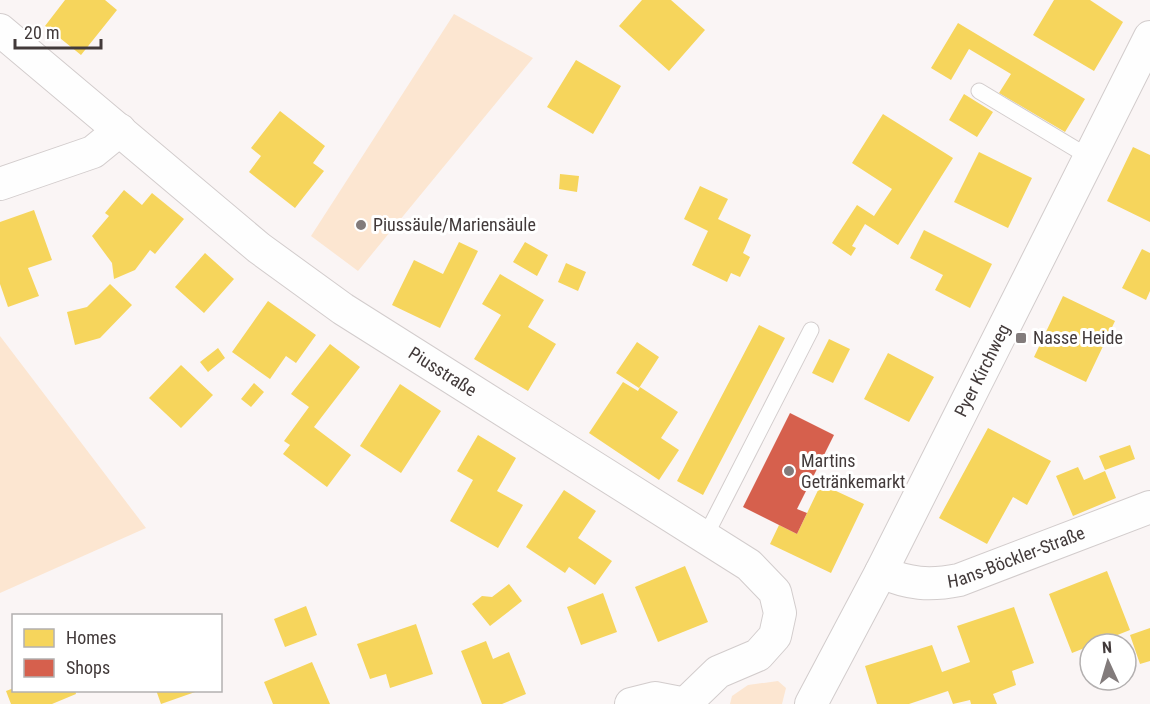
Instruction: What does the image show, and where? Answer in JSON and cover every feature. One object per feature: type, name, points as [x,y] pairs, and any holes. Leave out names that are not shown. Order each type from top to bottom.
[{"type":"street","name":"Piusstraße","points":[[0,30],[264,252],[343,309],[748,565],[775,592],[780,613],[775,636],[758,655],[718,672],[686,704]]},
{"type":"street","name":"Pyer Kirchweg","points":[[811,704],[881,572],[1150,37]]},
{"type":"street","points":[[0,184],[93,152],[120,130]]},
{"type":"street","name":"Hans-Böckler-Straße","points":[[881,572],[905,582],[933,585],[959,580],[1150,507]]},
{"type":"street","points":[[631,704],[655,698],[686,704]]},
{"type":"lane","points":[[979,91],[1089,157]]},
{"type":"lane","points":[[705,537],[811,330]]},
{"type":"shaded area","points":[[454,14],[533,58],[358,271],[311,236]]},
{"type":"shaded area","points":[[0,336],[146,528],[0,593]]},
{"type":"shaded area","points":[[778,681],[786,688],[782,704],[730,704],[732,696],[748,685]]},
{"type":"building: Homes","points":[[65,0],[105,0],[117,10],[81,55],[45,26]]},
{"type":"building: Homes","points":[[642,0],[671,0],[705,30],[669,71],[619,26]]},
{"type":"building: Homes","points":[[1054,0],[1090,0],[1123,22],[1094,71],[1033,35]]},
{"type":"building: Homes","points":[[958,23],[1085,99],[1065,132],[999,93],[1011,74],[969,49],[951,80],[931,68]]},
{"type":"building: Homes","points":[[576,60],[621,86],[593,134],[547,107]]},
{"type":"building: Homes","points":[[964,94],[993,112],[977,137],[949,120]]},
{"type":"building: Homes","points":[[280,111],[325,146],[313,163],[324,171],[295,208],[249,172],[261,156],[251,148]]},
{"type":"building: Homes","points":[[883,114],[953,158],[898,245],[865,224],[852,246],[856,248],[851,256],[832,243],[857,205],[874,216],[892,189],[852,163]]},
{"type":"building: Homes","points":[[1133,147],[1150,155],[1150,222],[1107,201]]},
{"type":"building: Homes","points":[[979,152],[1032,178],[1008,228],[954,202]]},
{"type":"building: Homes","points":[[560,174],[579,176],[577,192],[559,189]]},
{"type":"building: Homes","points":[[700,186],[728,199],[718,219],[751,235],[743,253],[750,257],[740,277],[731,273],[727,282],[692,265],[708,231],[684,219]]},
{"type":"building: Homes","points":[[124,190],[142,205],[152,193],[184,219],[155,254],[150,250],[135,270],[114,279],[112,263],[92,236],[109,216],[105,213]]},
{"type":"building: Homes","points":[[34,210],[52,260],[28,268],[39,296],[8,307],[0,284],[0,222]]},
{"type":"building: Homes","points":[[924,230],[992,264],[970,308],[935,290],[943,275],[910,258]]},
{"type":"building: Homes","points":[[459,242],[478,251],[440,328],[392,305],[414,260],[443,274]]},
{"type":"building: Homes","points":[[525,242],[548,255],[537,276],[513,262]]},
{"type":"building: Homes","points":[[1142,249],[1150,253],[1150,291],[1146,300],[1122,288]]},
{"type":"building: Homes","points":[[205,253],[234,279],[204,313],[175,287]]},
{"type":"building: Homes","points":[[566,263],[586,272],[578,291],[558,282]]},
{"type":"building: Homes","points":[[500,274],[544,300],[528,327],[556,344],[528,391],[474,359],[501,315],[482,304]]},
{"type":"building: Homes","points":[[110,284],[132,305],[100,338],[75,345],[67,312],[87,307]]},
{"type":"building: Homes","points":[[1063,296],[1115,321],[1086,382],[1034,357]]},
{"type":"building: Homes","points":[[268,301],[316,335],[296,363],[286,356],[270,379],[232,352]]},
{"type":"building: Homes","points":[[759,325],[785,338],[703,495],[677,481]]},
{"type":"building: Homes","points":[[829,339],[850,349],[833,383],[812,373]]},
{"type":"building: Homes","points":[[637,342],[659,357],[639,388],[616,373]]},
{"type":"building: Homes","points":[[330,344],[360,367],[314,427],[351,455],[327,487],[283,454],[290,445],[284,441],[309,407],[291,394]]},
{"type":"building: Homes","points":[[218,348],[225,358],[208,372],[200,362]]},
{"type":"building: Homes","points":[[888,353],[934,377],[909,422],[864,399]]},
{"type":"building: Homes","points":[[181,365],[213,395],[181,428],[149,398]]},
{"type":"building: Homes","points":[[623,382],[638,391],[640,387],[678,412],[661,438],[679,450],[659,480],[589,433]]},
{"type":"building: Homes","points":[[254,383],[264,392],[251,407],[241,399]]},
{"type":"building: Homes","points":[[400,384],[441,411],[401,473],[360,446]]},
{"type":"building: Homes","points":[[988,428],[1051,461],[1027,505],[1013,497],[987,544],[939,518]]},
{"type":"building: Homes","points":[[478,435],[516,458],[497,491],[523,505],[498,548],[450,521],[473,480],[457,471]]},
{"type":"building: Homes","points":[[1130,445],[1135,459],[1105,470],[1099,456]]},
{"type":"building: Homes","points":[[1078,467],[1084,480],[1105,471],[1116,498],[1073,516],[1056,476]]},
{"type":"building: Homes","points":[[821,484],[864,504],[831,573],[770,544],[779,525],[797,534]]},
{"type":"building: Homes","points":[[564,490],[596,511],[578,538],[612,561],[595,585],[569,567],[565,573],[526,547]]},
{"type":"building: Homes","points":[[685,566],[708,622],[658,642],[635,587]]},
{"type":"building: Homes","points":[[1107,571],[1130,630],[1125,632],[1078,632],[1078,651],[1072,653],[1049,594]]},
{"type":"building: Homes","points":[[509,584],[522,601],[490,626],[472,604],[482,596],[492,597]]},
{"type":"building: Homes","points":[[603,593],[617,632],[581,645],[567,607]]},
{"type":"building: Homes","points":[[306,606],[317,635],[285,647],[274,619]]},
{"type":"building: Homes","points":[[1014,607],[1034,663],[1012,671],[1016,685],[993,694],[997,704],[971,704],[970,700],[953,704],[948,691],[909,704],[877,704],[865,666],[932,645],[942,672],[970,662],[957,626]]},
{"type":"building: Homes","points":[[416,624],[433,674],[390,688],[386,674],[370,679],[357,644]]},
{"type":"building: Homes","points":[[1150,628],[1150,661],[1140,664],[1138,658],[1138,632]]},
{"type":"building: Homes","points":[[486,641],[493,659],[509,652],[526,694],[502,704],[482,704],[461,651]]},
{"type":"building: Homes","points":[[312,662],[330,704],[273,704],[264,682]]},
{"type":"building: Homes","points":[[12,689],[12,692],[76,692],[76,694],[52,704],[11,704],[6,691]]},
{"type":"building: Homes","points":[[157,692],[195,692],[161,704]]},
{"type":"building: Shops","name":"Martins Getränkemarkt","points":[[790,413],[834,435],[797,509],[807,513],[797,534],[743,507]]},
{"type":"place","name":"Piussäule/Mariensäule","points":[[361,225]]},
{"type":"place","name":"Nasse Heide","points":[[1021,338]]},
{"type":"place","name":"Martins Getränkemarkt","points":[[789,471]]}]
